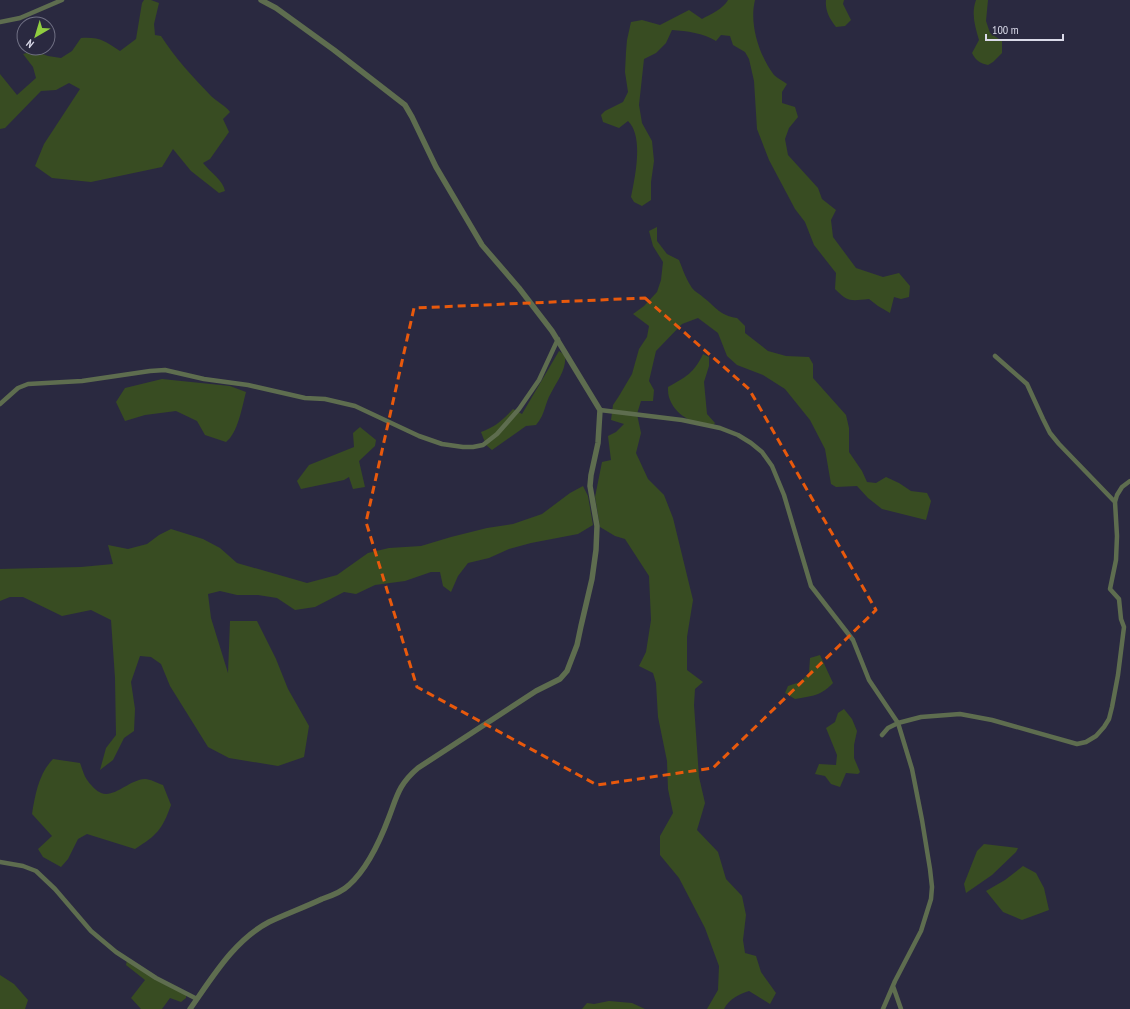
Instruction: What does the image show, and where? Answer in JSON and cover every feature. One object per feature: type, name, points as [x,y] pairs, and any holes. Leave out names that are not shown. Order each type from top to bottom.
[{"type":"street","points":[[0,22],[20,18],[62,0]]},
{"type":"street","points":[[190,1009],[236,947],[255,931],[268,923],[331,896],[349,885],[362,870],[370,856],[390,817],[397,794],[411,774],[536,691],[564,676],[577,645],[592,579],[595,558],[597,526],[590,492],[590,479],[598,444],[600,410],[558,339],[519,288],[482,245],[436,167],[405,105],[329,46],[276,8],[260,0]]},
{"type":"street","points":[[0,404],[18,388],[28,384],[82,381],[165,370],[204,379],[248,385],[304,398],[325,400],[356,406],[412,433],[442,444],[473,447],[483,445],[497,434],[519,409],[539,380],[558,339]]},
{"type":"street","points":[[996,356],[1027,384],[1043,420],[1050,433],[1059,444],[1116,502]]},
{"type":"street","points":[[600,410],[682,420],[720,428],[738,435],[762,452],[772,466],[784,495],[811,586],[853,640],[869,680],[898,723],[912,768],[922,820],[932,887],[931,899],[921,931],[892,986],[883,1009]]},
{"type":"street","points":[[882,735],[888,728],[898,723],[921,717],[960,714],[992,720],[1077,744],[1086,742],[1096,736],[1106,723],[1112,706],[1118,675],[1123,623],[1120,615],[1119,598],[1110,589],[1110,585],[1116,560],[1117,495],[1122,487],[1130,481]]},
{"type":"street","points":[[0,862],[23,866],[36,871],[56,889],[91,931],[116,952],[156,978],[197,999]]},
{"type":"street","points":[[892,986],[901,1009]]},
{"type":"highlighted area","points":[[645,298],[749,389],[876,610],[713,768],[597,785],[417,687],[366,522],[414,308]]},
{"type":"green space","points":[[144,0],[151,0],[159,3],[154,24],[155,35],[161,36],[172,52],[191,74],[211,96],[226,107],[230,112],[223,119],[229,132],[210,159],[203,163],[222,183],[225,191],[219,193],[191,171],[173,149],[162,167],[91,182],[52,178],[35,166],[44,144],[80,89],[69,83],[56,90],[41,91],[5,128],[0,129],[0,74],[17,95],[36,78],[33,67],[25,56],[48,56],[61,58],[72,51],[81,38],[102,40],[120,51],[136,39],[142,3]]},
{"type":"green space","points":[[728,0],[755,0],[753,9],[754,29],[760,49],[774,75],[787,84],[782,92],[782,103],[795,107],[798,117],[789,128],[785,139],[788,155],[818,188],[822,199],[836,210],[831,220],[833,237],[856,268],[883,277],[899,273],[910,286],[909,297],[901,299],[894,297],[890,313],[869,299],[850,300],[835,289],[836,273],[814,245],[805,222],[795,209],[769,160],[757,129],[754,81],[749,59],[745,52],[733,45],[730,36],[721,35],[716,41],[695,33],[672,30],[666,43],[656,53],[644,59],[639,105],[642,123],[652,141],[654,161],[651,182],[651,200],[642,206],[634,202],[631,197],[637,157],[636,136],[628,121],[619,128],[603,122],[601,115],[605,111],[623,102],[628,92],[625,72],[627,40],[631,22],[642,20],[660,25],[689,10],[702,19],[720,9]]},
{"type":"green space","points":[[826,0],[844,0],[843,4],[851,20],[845,26],[836,27],[829,17]]},
{"type":"green space","points":[[976,0],[988,0],[986,21],[990,33],[1002,41],[1002,53],[988,65],[978,61],[972,53],[979,40],[974,15]]},
{"type":"green space","points":[[657,227],[657,241],[667,254],[679,260],[692,288],[702,297],[722,313],[737,318],[745,326],[745,333],[768,351],[786,356],[809,357],[813,364],[813,378],[846,415],[849,428],[849,452],[862,471],[867,482],[876,483],[886,477],[911,491],[927,493],[931,501],[926,520],[882,509],[868,498],[857,486],[836,487],[831,484],[825,449],[810,420],[785,389],[763,375],[737,365],[727,356],[718,333],[698,318],[682,324],[656,351],[649,381],[654,390],[653,401],[641,401],[637,414],[641,433],[636,453],[648,479],[664,495],[673,518],[693,600],[687,637],[687,670],[703,682],[695,689],[694,705],[699,777],[705,803],[697,830],[718,852],[726,879],[742,896],[746,915],[743,940],[745,953],[756,956],[761,972],[776,993],[770,1004],[749,991],[735,997],[724,1009],[707,1009],[718,990],[719,966],[705,928],[679,878],[660,855],[660,836],[673,813],[668,789],[667,761],[658,717],[656,683],[653,673],[639,666],[646,652],[651,620],[649,576],[625,539],[615,536],[600,527],[595,497],[602,462],[611,460],[608,436],[616,432],[624,424],[611,420],[613,405],[632,374],[639,349],[647,337],[649,326],[633,314],[644,306],[657,292],[661,280],[663,262],[653,246],[649,231]]},
{"type":"green space","points":[[559,351],[565,355],[564,365],[561,375],[549,397],[539,421],[536,425],[526,426],[492,450],[486,445],[481,432],[498,423],[513,409],[522,414]]},
{"type":"green space","points":[[703,354],[709,357],[709,366],[704,382],[707,414],[715,423],[712,427],[687,419],[673,406],[668,394],[668,387],[689,374]]},
{"type":"green space","points":[[162,379],[230,386],[246,392],[237,426],[230,438],[226,442],[205,435],[197,421],[176,411],[145,415],[125,421],[116,402],[125,388]]},
{"type":"green space","points":[[360,427],[376,440],[375,446],[359,461],[365,487],[353,489],[349,477],[344,480],[301,489],[297,481],[309,465],[354,447],[353,433]]},
{"type":"green space","points":[[583,486],[588,496],[593,525],[578,534],[531,543],[509,549],[489,558],[468,563],[458,576],[451,592],[443,586],[440,572],[431,572],[405,581],[375,585],[356,594],[344,592],[315,607],[295,610],[277,598],[258,595],[237,595],[220,591],[208,594],[211,618],[228,673],[230,621],[257,621],[276,659],[288,689],[309,726],[304,757],[278,766],[229,758],[208,747],[170,686],[161,664],[151,657],[140,656],[131,682],[135,709],[134,731],[124,738],[113,760],[100,770],[106,748],[116,735],[115,678],[111,620],[91,610],[62,616],[23,597],[10,597],[0,601],[0,569],[81,567],[113,564],[108,545],[128,549],[147,544],[159,535],[171,529],[203,539],[220,548],[237,563],[307,583],[337,575],[368,553],[389,548],[421,546],[487,528],[513,524],[542,514],[570,493]]},
{"type":"green space","points":[[820,655],[833,683],[824,691],[811,696],[795,699],[785,693],[788,686],[800,682],[809,673],[810,658]]},
{"type":"green space","points":[[844,709],[852,719],[857,731],[854,745],[854,758],[860,772],[858,774],[846,773],[840,787],[831,784],[825,776],[815,774],[819,764],[836,765],[837,755],[826,728],[835,722],[838,713]]},
{"type":"green space","points":[[53,759],[80,763],[87,780],[101,793],[113,793],[131,783],[145,779],[163,785],[171,805],[165,820],[154,836],[135,849],[87,834],[78,839],[68,859],[61,867],[43,857],[38,849],[52,836],[32,814],[36,792],[41,778],[44,771]]},
{"type":"green space","points":[[984,844],[1018,848],[1016,852],[992,875],[966,893],[964,884],[977,851]]},
{"type":"green space","points":[[1023,866],[1036,873],[1044,888],[1049,910],[1022,920],[1003,912],[986,891],[1005,880]]},
{"type":"green space","points":[[127,960],[186,995],[186,998],[181,1002],[170,998],[162,1009],[141,1009],[131,998],[145,980],[126,965]]},
{"type":"green space","points":[[0,975],[14,984],[28,1000],[25,1009],[0,1009]]},
{"type":"green space","points":[[609,1001],[632,1003],[645,1009],[582,1009],[587,1003],[594,1004]]}]
